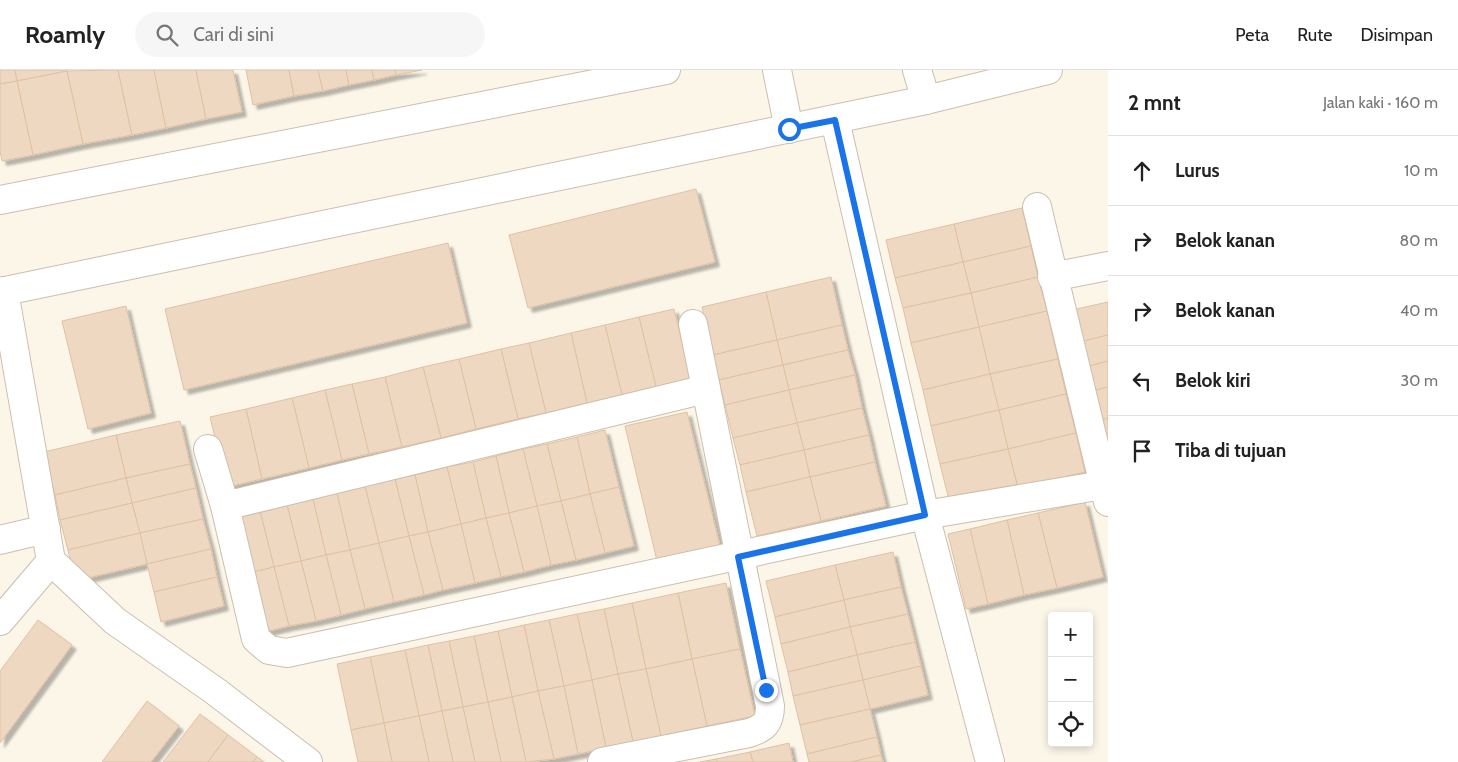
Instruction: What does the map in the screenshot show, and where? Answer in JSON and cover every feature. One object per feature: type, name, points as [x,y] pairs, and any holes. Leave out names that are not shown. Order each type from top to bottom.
[{"type":"street","points":[[0,200],[666,70]]},
{"type":"street","points":[[777,70],[789,129]]},
{"type":"street","points":[[918,70],[926,100]]},
{"type":"street","points":[[308,762],[215,691],[115,621],[50,561],[46,529],[2,291],[835,120],[1048,70]]},
{"type":"street","points":[[835,120],[925,515],[990,762]]},
{"type":"street","points":[[208,449],[225,506],[256,639],[269,650],[287,653],[738,557],[925,515],[1105,494],[1036,207]]},
{"type":"street","points":[[1052,277],[1108,266]]},
{"type":"street","points":[[602,762],[748,733],[765,726],[770,718],[770,706],[738,557],[693,324]]},
{"type":"street","points":[[225,506],[706,389]]},
{"type":"street","points":[[0,540],[46,529]]},
{"type":"street","points":[[0,621],[50,561]]},
{"type":"building","points":[[0,70],[15,70],[17,81],[0,84]]},
{"type":"building","points":[[15,70],[67,70],[67,71],[17,81]]},
{"type":"building","points":[[118,70],[132,135],[83,144],[67,71]]},
{"type":"building","points":[[118,70],[154,70],[166,128],[132,135]]},
{"type":"building","points":[[154,70],[196,70],[206,119],[166,128]]},
{"type":"building","points":[[196,70],[233,70],[242,112],[206,119]]},
{"type":"building","points":[[246,70],[289,70],[294,96],[253,105]]},
{"type":"building","points":[[289,70],[318,70],[323,91],[294,96]]},
{"type":"building","points":[[318,70],[346,70],[349,85],[323,91]]},
{"type":"building","points":[[346,70],[372,70],[374,80],[349,85]]},
{"type":"building","points":[[372,70],[395,70],[396,75],[374,80]]},
{"type":"building","points":[[395,70],[422,70],[396,75]]},
{"type":"building","points":[[67,71],[83,144],[33,155],[17,81]]},
{"type":"building","points":[[17,81],[33,155],[2,161],[0,151],[0,84]]},
{"type":"building","points":[[696,189],[715,262],[528,308],[509,235]]},
{"type":"building","points":[[1022,208],[1031,246],[963,262],[954,224]]},
{"type":"building","points":[[954,224],[963,262],[895,278],[886,240]]},
{"type":"building","points":[[448,243],[467,323],[184,390],[165,309]]},
{"type":"building","points":[[1031,246],[1038,277],[971,293],[963,262]]},
{"type":"building","points":[[963,262],[971,293],[903,308],[895,278]]},
{"type":"building","points":[[831,277],[842,325],[777,340],[766,292]]},
{"type":"building","points":[[1038,277],[1047,311],[979,327],[971,293]]},
{"type":"building","points":[[766,292],[777,340],[713,355],[702,307]]},
{"type":"building","points":[[971,293],[979,327],[911,343],[903,308]]},
{"type":"building","points":[[1108,302],[1108,335],[1080,342],[1072,310]]},
{"type":"building","points":[[126,306],[151,413],[88,429],[62,321]]},
{"type":"building","points":[[674,309],[691,379],[656,387],[639,317]]},
{"type":"building","points":[[1047,311],[1058,359],[990,374],[979,327]]},
{"type":"building","points":[[639,317],[656,387],[622,395],[605,325]]},
{"type":"building","points":[[605,325],[622,395],[587,403],[571,333]]},
{"type":"building","points":[[842,325],[848,350],[783,365],[777,340]]},
{"type":"building","points":[[979,327],[990,374],[923,390],[911,343]]},
{"type":"building","points":[[571,333],[587,403],[546,413],[529,343]]},
{"type":"building","points":[[1108,335],[1108,361],[1086,367],[1080,342]]},
{"type":"building","points":[[777,340],[783,365],[719,380],[713,355]]},
{"type":"building","points":[[529,343],[546,413],[518,419],[501,349]]},
{"type":"building","points":[[501,349],[518,419],[476,429],[459,359]]},
{"type":"building","points":[[848,350],[855,375],[789,390],[783,365]]},
{"type":"building","points":[[459,359],[476,429],[441,438],[423,367]]},
{"type":"building","points":[[1058,359],[1066,394],[999,410],[990,374]]},
{"type":"building","points":[[1108,361],[1108,387],[1092,391],[1086,367]]},
{"type":"building","points":[[783,365],[789,390],[725,405],[719,380]]},
{"type":"building","points":[[423,367],[441,438],[402,447],[385,377]]},
{"type":"building","points":[[990,374],[999,410],[931,426],[923,390]]},
{"type":"building","points":[[855,375],[862,408],[797,423],[789,390]]},
{"type":"building","points":[[385,377],[402,447],[369,454],[352,384]]},
{"type":"building","points":[[352,384],[369,454],[342,460],[325,390]]},
{"type":"building","points":[[1108,387],[1108,418],[1099,421],[1092,391]]},
{"type":"building","points":[[325,390],[342,460],[309,468],[292,398]]},
{"type":"building","points":[[789,390],[797,423],[733,438],[725,405]]},
{"type":"building","points":[[1066,394],[1076,433],[1008,449],[999,410]]},
{"type":"building","points":[[292,398],[309,468],[262,479],[246,409]]},
{"type":"building","points":[[862,408],[869,435],[804,450],[797,423]]},
{"type":"building","points":[[246,409],[262,479],[227,487],[210,417]]},
{"type":"building","points":[[999,410],[1008,449],[940,464],[931,426]]},
{"type":"building","points":[[687,412],[720,546],[657,561],[625,426]]},
{"type":"building","points":[[1108,418],[1108,452],[1099,421]]},
{"type":"building","points":[[180,421],[190,464],[126,478],[116,435]]},
{"type":"building","points":[[797,423],[804,450],[740,465],[733,438]]},
{"type":"building","points":[[605,430],[619,487],[590,494],[577,437]]},
{"type":"building","points":[[1076,433],[1085,472],[1018,488],[1008,449]]},
{"type":"building","points":[[116,435],[126,478],[55,495],[44,452]]},
{"type":"building","points":[[869,435],[875,462],[810,477],[804,450]]},
{"type":"building","points":[[577,437],[590,494],[561,501],[547,444]]},
{"type":"building","points":[[547,444],[561,501],[537,506],[523,449]]},
{"type":"building","points":[[523,449],[537,506],[509,513],[496,456]]},
{"type":"building","points":[[1008,449],[1018,488],[950,504],[940,464]]},
{"type":"building","points":[[804,450],[810,477],[746,492],[740,465]]},
{"type":"building","points":[[496,456],[509,513],[486,518],[473,462]]},
{"type":"building","points":[[473,462],[486,518],[461,524],[447,467]]},
{"type":"building","points":[[875,462],[886,506],[821,521],[810,477]]},
{"type":"building","points":[[190,464],[196,488],[132,503],[126,478]]},
{"type":"building","points":[[447,467],[461,524],[428,532],[415,475]]},
{"type":"building","points":[[415,475],[428,532],[409,536],[395,479]]},
{"type":"building","points":[[810,477],[821,521],[757,536],[746,492]]},
{"type":"building","points":[[126,478],[132,503],[60,520],[55,495]]},
{"type":"building","points":[[395,479],[409,536],[379,543],[365,486]]},
{"type":"building","points":[[365,486],[379,543],[350,550],[337,493]]},
{"type":"building","points":[[619,487],[634,546],[605,553],[590,494]]},
{"type":"building","points":[[196,488],[203,519],[140,533],[132,503]]},
{"type":"building","points":[[337,493],[350,550],[326,555],[313,499]]},
{"type":"building","points":[[590,494],[605,553],[576,560],[561,501]]},
{"type":"building","points":[[313,499],[326,555],[301,561],[287,505]]},
{"type":"building","points":[[561,501],[576,560],[551,565],[537,506]]},
{"type":"building","points":[[1085,502],[1103,577],[1057,588],[1038,513]]},
{"type":"building","points":[[132,503],[140,533],[68,550],[60,520]]},
{"type":"building","points":[[287,505],[301,561],[274,567],[260,511]]},
{"type":"building","points":[[537,506],[551,565],[524,572],[509,513]]},
{"type":"building","points":[[260,511],[274,567],[250,573],[236,517]]},
{"type":"building","points":[[509,513],[524,572],[501,577],[486,518]]},
{"type":"building","points":[[1038,513],[1057,588],[1024,595],[1007,520]]},
{"type":"building","points":[[486,518],[501,577],[475,583],[461,524]]},
{"type":"building","points":[[203,519],[211,549],[147,564],[140,533]]},
{"type":"building","points":[[1007,520],[1024,595],[988,604],[970,529]]},
{"type":"building","points":[[461,524],[475,583],[443,590],[428,532]]},
{"type":"building","points":[[970,529],[988,604],[966,609],[948,534]]},
{"type":"building","points":[[428,532],[443,590],[424,595],[409,536]]},
{"type":"building","points":[[140,533],[147,564],[75,581],[68,550]]},
{"type":"building","points":[[409,536],[424,595],[394,602],[379,543]]},
{"type":"building","points":[[379,543],[394,602],[365,609],[350,550]]},
{"type":"building","points":[[211,549],[217,577],[154,592],[147,564]]},
{"type":"building","points":[[350,550],[365,609],[341,615],[326,555]]},
{"type":"building","points":[[893,552],[901,587],[844,600],[835,565]]},
{"type":"building","points":[[326,555],[341,615],[316,621],[301,561]]},
{"type":"building","points":[[301,561],[316,621],[289,626],[274,567]]},
{"type":"building","points":[[835,565],[844,600],[775,617],[766,581]]},
{"type":"building","points":[[274,567],[289,626],[265,632],[250,573]]},
{"type":"building","points":[[217,577],[224,606],[161,622],[154,592]]},
{"type":"building","points":[[726,583],[740,649],[692,659],[678,593]]},
{"type":"building","points":[[901,587],[908,614],[850,627],[844,600]]},
{"type":"building","points":[[678,593],[692,659],[646,669],[632,603]]},
{"type":"building","points":[[844,600],[850,627],[781,644],[775,617]]},
{"type":"building","points":[[632,603],[646,669],[618,674],[604,609]]},
{"type":"building","points":[[604,609],[618,674],[592,680],[577,614]]},
{"type":"building","points":[[577,614],[592,680],[564,686],[549,620]]},
{"type":"building","points":[[908,614],[915,642],[857,655],[850,627]]},
{"type":"building","points":[[38,620],[72,645],[0,743],[0,671]]},
{"type":"building","points":[[549,620],[564,686],[538,691],[524,625]]},
{"type":"building","points":[[524,625],[538,691],[512,697],[498,631]]},
{"type":"building","points":[[850,627],[857,655],[788,672],[781,644]]},
{"type":"building","points":[[498,631],[512,697],[488,702],[474,636]]},
{"type":"building","points":[[474,636],[488,702],[463,707],[449,641]]},
{"type":"building","points":[[449,641],[463,707],[442,711],[428,645]]},
{"type":"building","points":[[915,642],[921,666],[863,680],[857,655]]},
{"type":"building","points":[[428,645],[442,711],[419,716],[405,650]]},
{"type":"building","points":[[740,649],[755,716],[707,726],[692,659]]},
{"type":"building","points":[[405,650],[419,716],[384,723],[370,657]]},
{"type":"building","points":[[857,655],[863,680],[793,696],[788,672]]},
{"type":"building","points":[[370,657],[384,723],[351,730],[337,664]]},
{"type":"building","points":[[692,659],[707,726],[661,736],[646,669]]},
{"type":"building","points":[[921,666],[928,695],[870,709],[863,680]]},
{"type":"building","points":[[646,669],[661,736],[633,742],[618,674]]},
{"type":"building","points":[[618,674],[633,742],[606,748],[592,680]]},
{"type":"building","points":[[592,680],[606,748],[578,754],[564,686]]},
{"type":"building","points":[[863,680],[870,709],[800,725],[793,696]]},
{"type":"building","points":[[564,686],[578,754],[554,759],[538,691]]},
{"type":"building","points":[[538,691],[554,759],[526,762],[512,697]]},
{"type":"building","points":[[512,697],[526,762],[501,762],[488,702]]},
{"type":"building","points":[[147,701],[179,726],[151,762],[102,762]]},
{"type":"building","points":[[488,702],[501,762],[475,762],[463,707]]},
{"type":"building","points":[[463,707],[475,762],[453,762],[442,711]]},
{"type":"building","points":[[870,709],[877,737],[807,754],[800,725]]},
{"type":"building","points":[[442,711],[453,762],[429,762],[419,716]]},
{"type":"building","points":[[200,714],[228,735],[208,762],[163,762]]},
{"type":"building","points":[[419,716],[429,762],[392,762],[384,723]]},
{"type":"building","points":[[384,723],[392,762],[358,762],[351,730]]},
{"type":"building","points":[[228,735],[257,757],[253,762],[208,762]]},
{"type":"building","points":[[877,737],[881,755],[851,762],[809,762],[807,754]]},
{"type":"building","points":[[789,743],[793,762],[753,762],[750,752]]},
{"type":"building","points":[[750,752],[753,762],[717,762],[716,759]]},
{"type":"building","points":[[881,755],[883,762],[851,762]]},
{"type":"building","points":[[257,757],[264,762],[253,762]]},
{"type":"building","points":[[716,759],[717,762],[700,762]]},
{"type":"route","points":[[766,690],[738,557],[925,515],[835,120],[789,129]]}]
